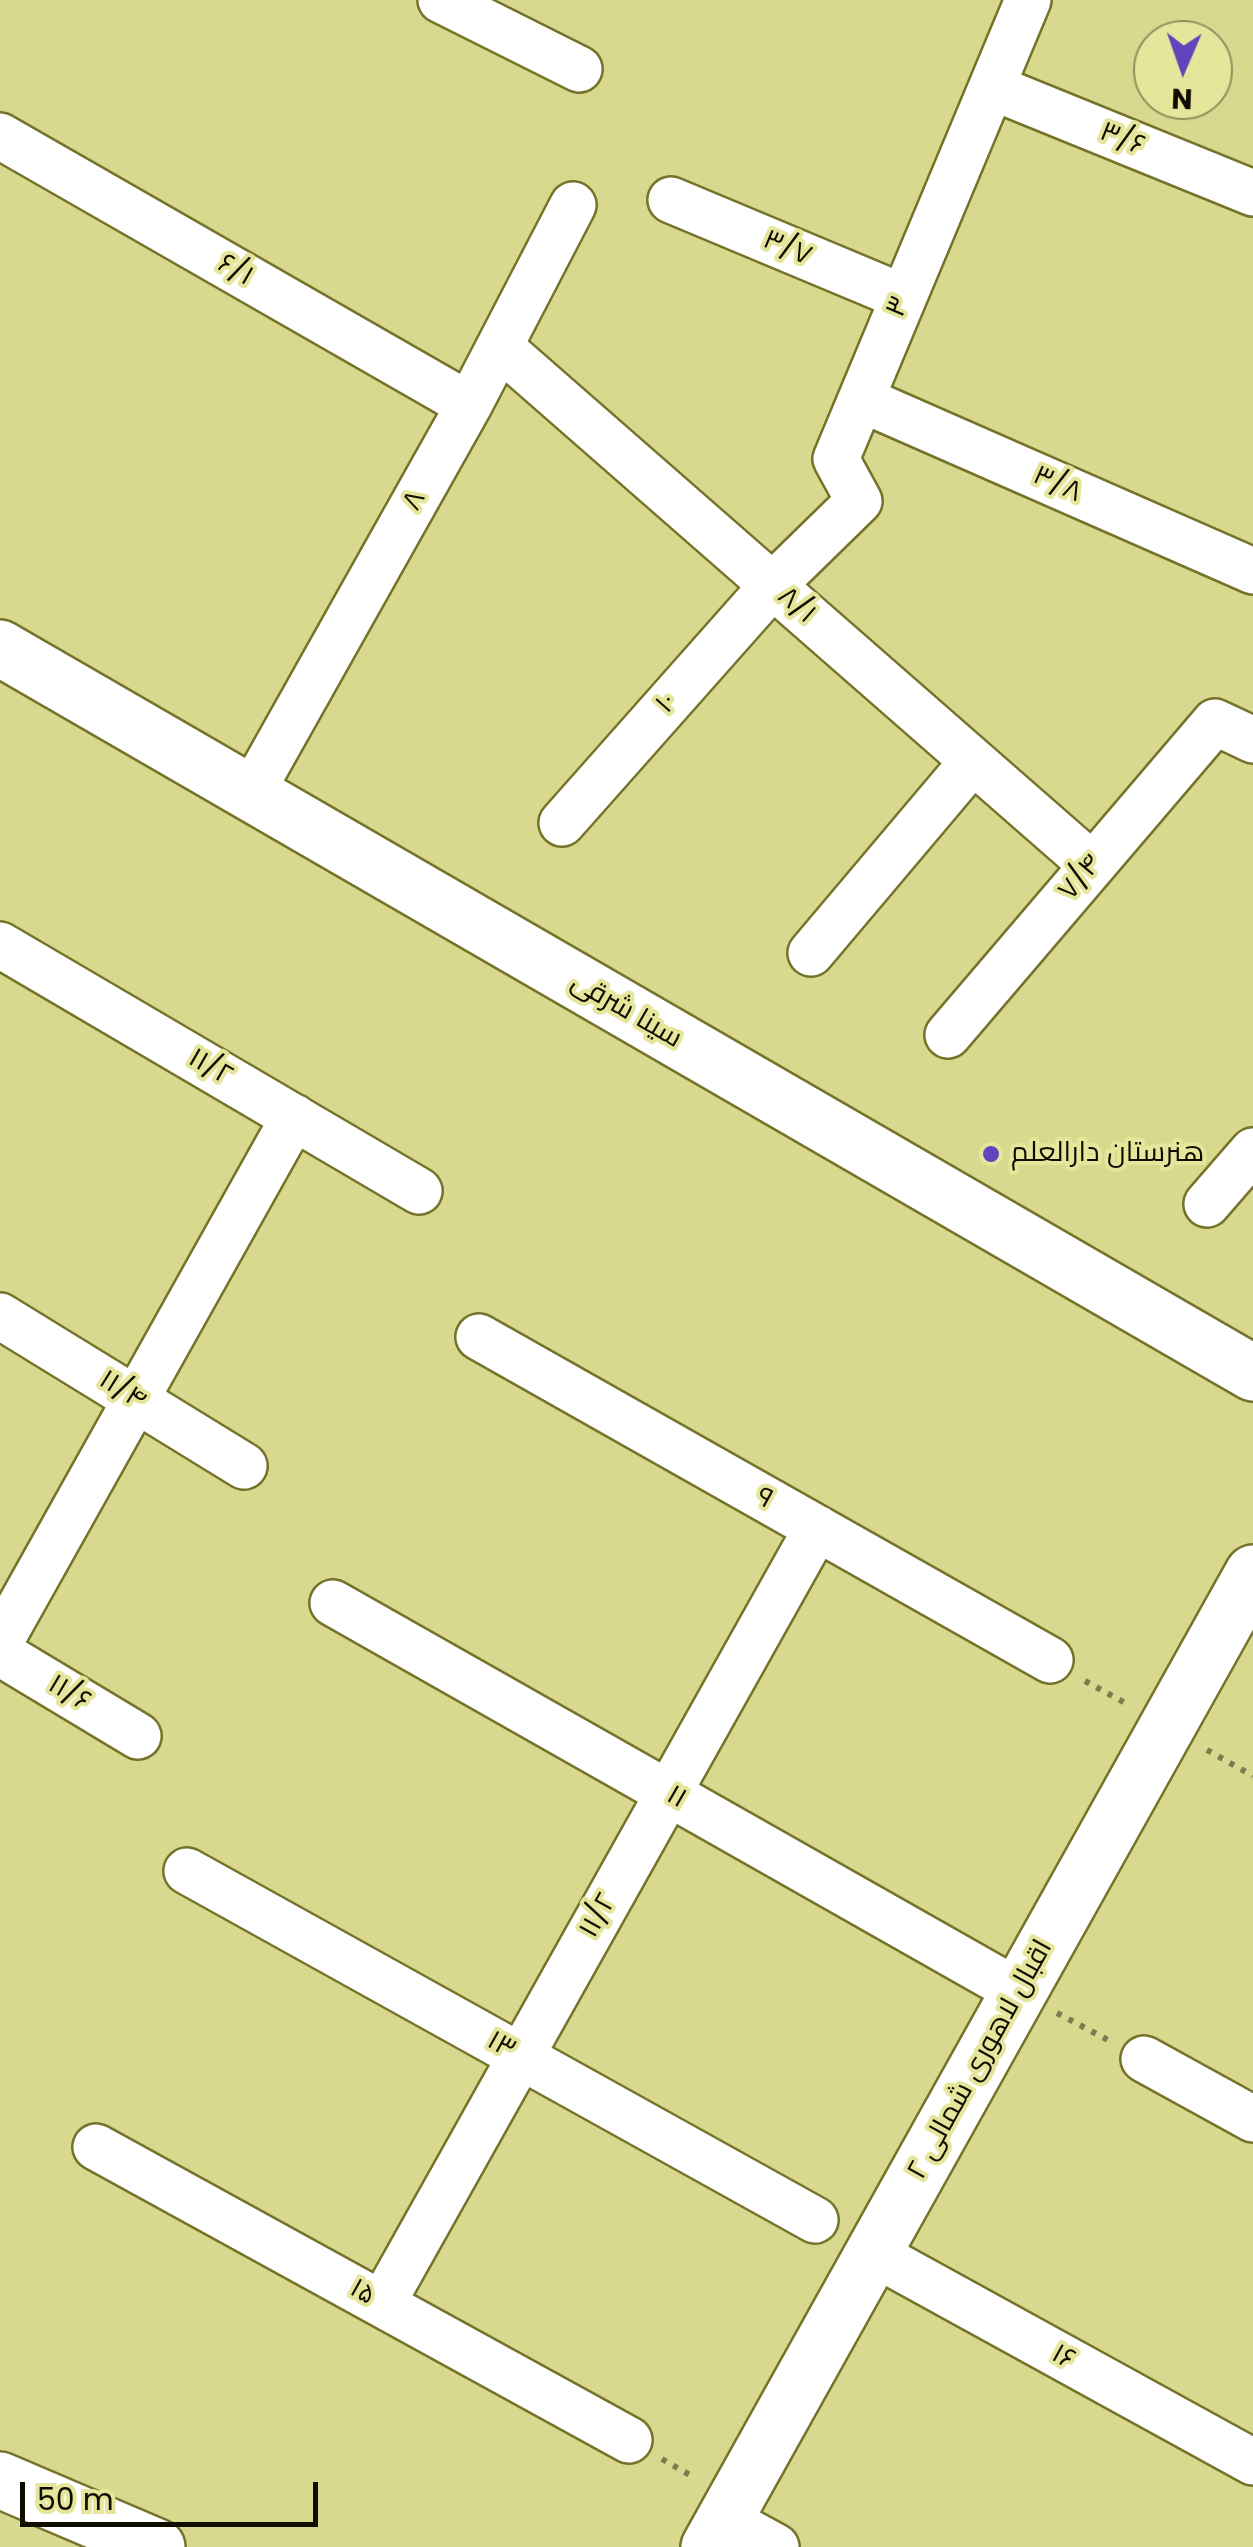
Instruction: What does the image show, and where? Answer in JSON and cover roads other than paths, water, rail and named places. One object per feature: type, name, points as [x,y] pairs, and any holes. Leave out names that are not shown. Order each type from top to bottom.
[{"type":"street","points":[[441,0],[580,69]]},
{"type":"street","name":"۳","points":[[772,586],[859,501],[836,459],[1028,0]]},
{"type":"street","name":"۳/۶","points":[[992,87],[1253,193]]},
{"type":"street","name":"۶/۱","points":[[0,136],[469,405]]},
{"type":"street","name":"۳/۷","points":[[672,200],[903,297]]},
{"type":"street","name":"۸","points":[[251,793],[469,405],[573,205]]},
{"type":"street","name":"۸/۱","points":[[500,347],[1092,865]]},
{"type":"street","name":"۳/۸","points":[[861,398],[1253,571]]},
{"type":"street","name":"۱۰","points":[[562,823],[772,586]]},
{"type":"street","name":"سینا شرقی","points":[[0,648],[1253,1374]]},
{"type":"street","name":"۷/۴","points":[[948,1035],[1092,865],[1234,731]]},
{"type":"street","points":[[811,953],[973,761]]},
{"type":"street","name":"۱۱/۲","points":[[0,945],[420,1190]]},
{"type":"street","points":[[0,1642],[294,1117]]},
{"type":"street","points":[[1207,1204],[1253,1151]]},
{"type":"street","name":"۱۱/۴","points":[[0,1316],[244,1466]]},
{"type":"street","name":"۹","points":[[479,1338],[1050,1660]]},
{"type":"street","name":"۱۱/۲","points":[[382,2304],[816,1528]]},
{"type":"street","name":"اقبال لاهوری شمالی ۲","points":[[723,2522],[1253,1572]]},
{"type":"street","name":"۱۱","points":[[332,1603],[1019,1992]]},
{"type":"street","name":"۱۱/۶","points":[[0,1653],[138,1736]]},
{"type":"street","name":"۱۳","points":[[188,1872],[816,2220]]},
{"type":"street","points":[[1144,2060],[1253,2119]]},
{"type":"street","name":"۱۵","points":[[96,2146],[629,2440]]},
{"type":"street","name":"۱۶","points":[[873,2253],[1253,2462]]},
{"type":"street","points":[[0,2480],[157,2547]]},
{"type":"street","points":[[723,2522],[776,2547]]},
{"type":"place","name":"هنرستان دارالعلم","points":[[991,1154]]}]
